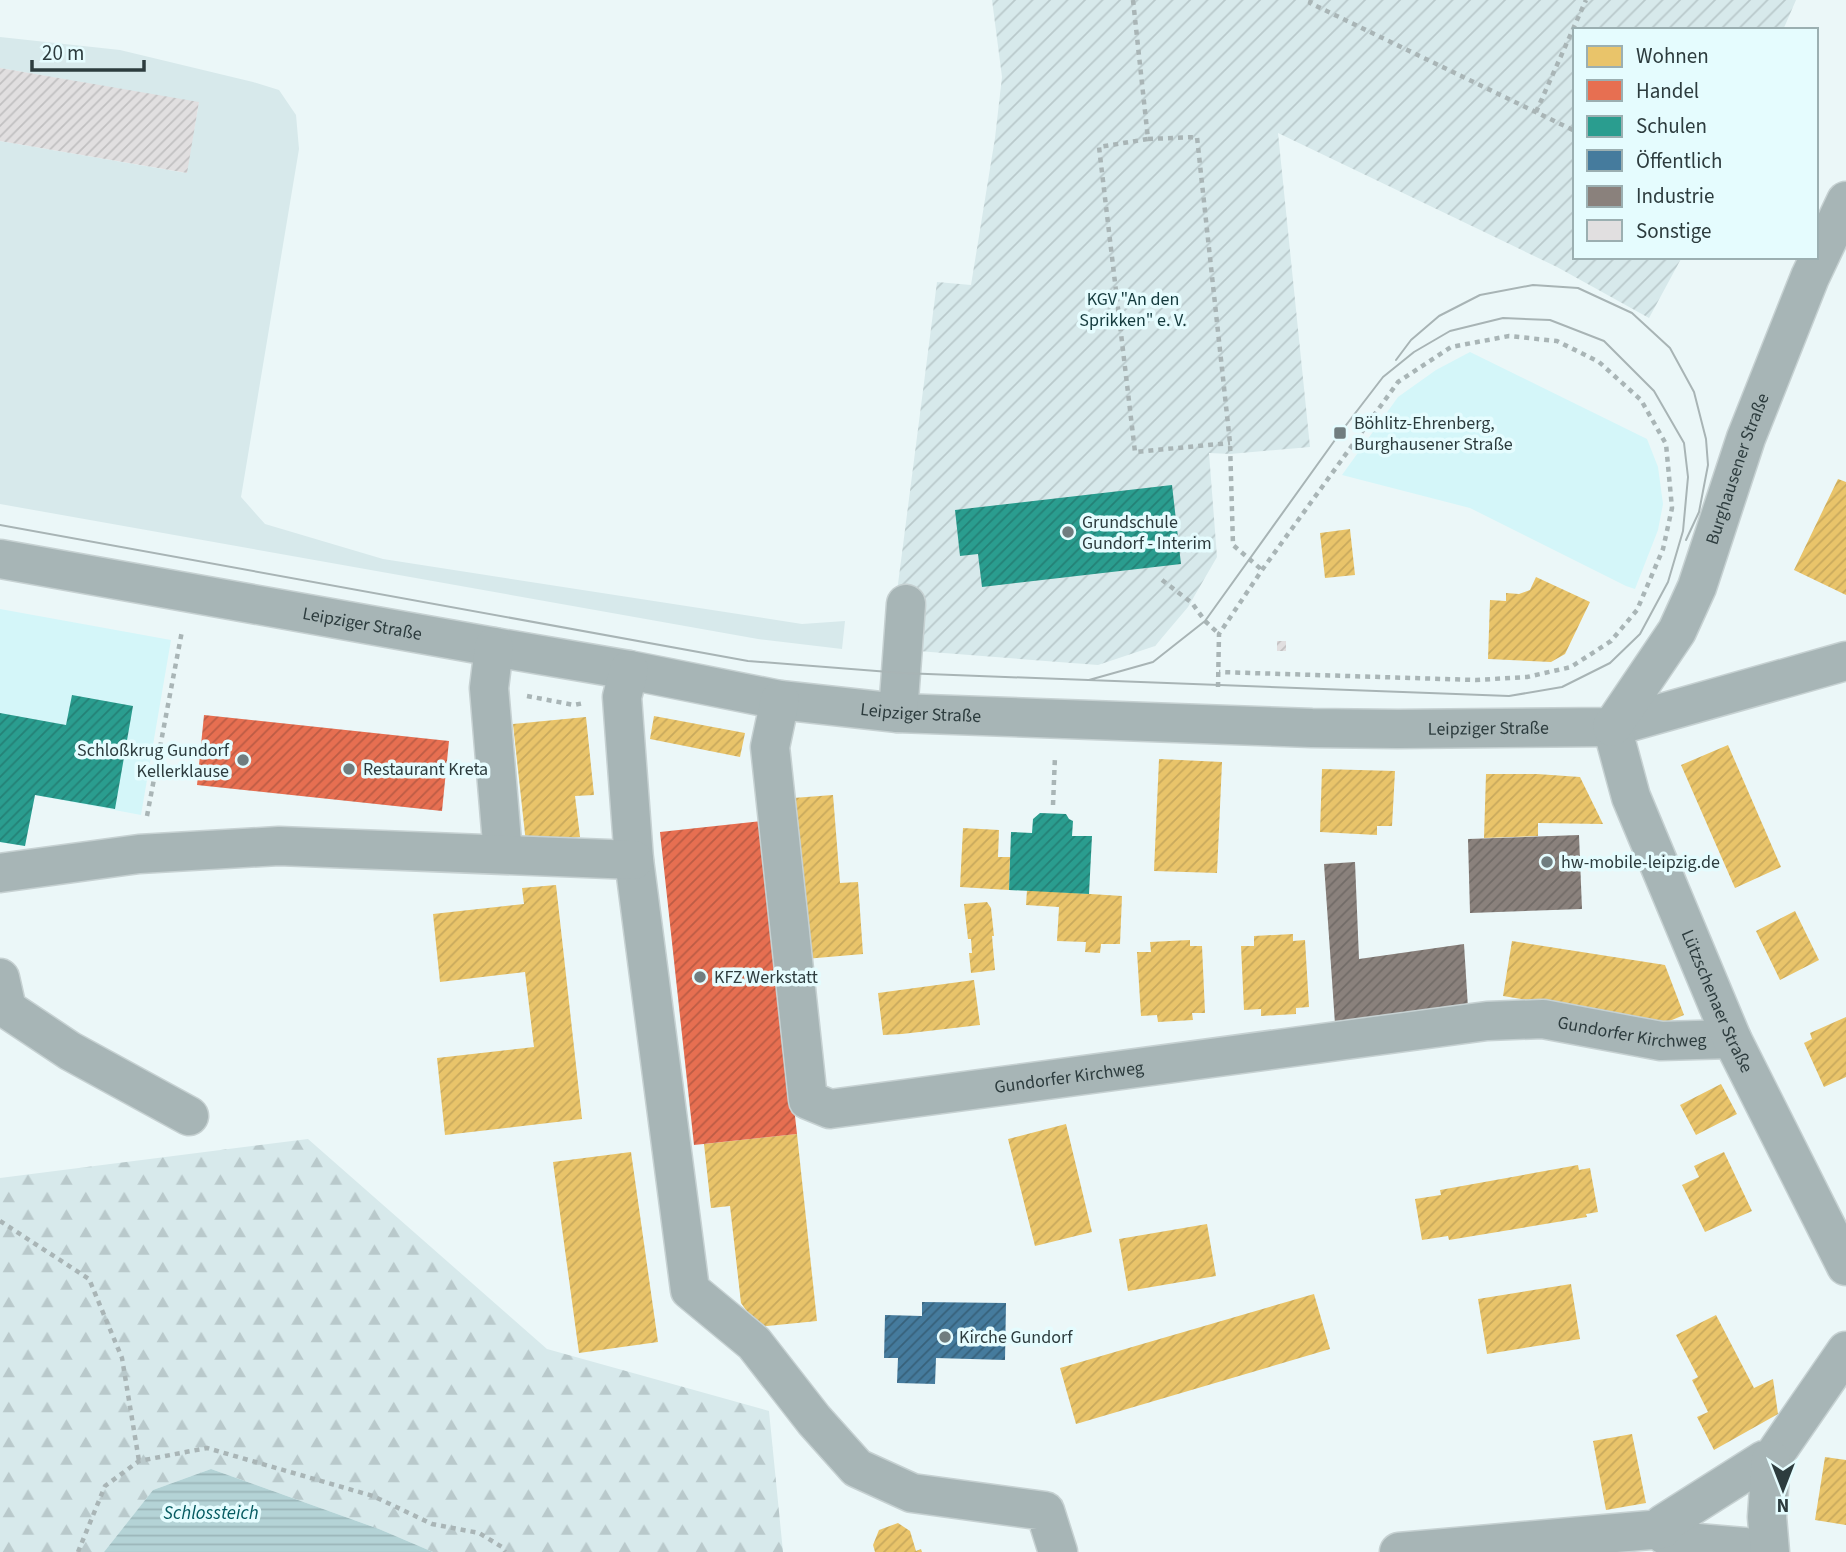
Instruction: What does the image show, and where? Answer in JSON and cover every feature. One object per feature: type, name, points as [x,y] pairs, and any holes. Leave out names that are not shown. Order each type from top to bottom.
[{"type":"street","name":"Burghausener Straße","points":[[1612,727],[1677,631],[1697,587],[1756,412],[1810,277],[1846,201]]},
{"type":"street","name":"Leipziger Straße","points":[[0,559],[629,670],[780,700],[898,713],[1398,729],[1612,727],[1846,661]]},
{"type":"street","points":[[898,713],[906,604]]},
{"type":"street","points":[[494,648],[489,688],[503,854]]},
{"type":"street","points":[[629,670],[622,697],[634,860],[690,1290],[754,1343],[814,1420],[857,1468],[912,1493],[1045,1511],[1058,1552]]},
{"type":"street","name":"Gundorfer Kirchweg","points":[[780,700],[771,747],[808,1100],[830,1109],[1487,1021],[1543,1019],[1661,1041],[1732,1039]]},
{"type":"street","name":"Lützschenaer Straße","points":[[1612,727],[1631,797],[1732,1039],[1846,1266]]},
{"type":"street","points":[[0,873],[139,854],[279,846],[634,860]]},
{"type":"street","points":[[0,978],[7,1009],[70,1051],[189,1116]]},
{"type":"street","points":[[1770,1552],[1767,1517],[1771,1460],[1846,1352]]},
{"type":"street","points":[[1758,1552],[1744,1547],[1686,1542],[1665,1535],[1662,1529],[1663,1524],[1741,1474],[1764,1460],[1771,1460]]},
{"type":"street","points":[[1399,1552],[1662,1529]]},
{"type":"path","points":[[1133,0],[1147,139]]},
{"type":"path","points":[[1311,0],[1310,3],[1573,130]]},
{"type":"path","points":[[1573,28],[1586,0]]},
{"type":"path","points":[[1536,111],[1573,29]]},
{"type":"path","points":[[1230,443],[1135,452],[1099,147],[1147,139],[1196,137],[1230,443],[1233,545],[1262,570]]},
{"type":"path","points":[[1217,725],[1219,634],[1398,382],[1451,347],[1509,336],[1556,341],[1598,362],[1641,400],[1666,444],[1672,508],[1663,549],[1637,610],[1611,641],[1571,667],[1527,677],[1476,680],[1219,672]]},
{"type":"path","points":[[1161,580],[1192,603],[1219,634]]},
{"type":"path","points":[[139,854],[182,631]]},
{"type":"path","points":[[1053,804],[1057,719]]},
{"type":"path","points":[[0,1221],[89,1279],[122,1359],[139,1461]]},
{"type":"path","points":[[78,1552],[105,1486],[139,1461],[207,1448],[373,1496],[432,1524],[479,1533],[502,1547],[505,1552]]},
{"type":"shaded area","points":[[1470,352],[1647,439],[1658,467],[1663,504],[1658,530],[1635,589],[1470,508],[1342,475],[1398,397],[1436,370]]},
{"type":"shaded area","points":[[0,609],[171,640],[141,815],[35,795],[25,846],[0,842]]},
{"type":"green space","name":"KGV \"An den Sprikken\" e. V.","points":[[992,0],[1796,0],[1784,28],[1573,28],[1573,259],[1681,259],[1649,318],[1557,267],[1278,133],[1310,447],[1230,454],[1209,453],[1217,557],[1188,607],[1155,646],[1098,665],[892,649],[937,282],[971,285],[1002,77]]},
{"type":"green space","points":[[0,37],[120,50],[253,82],[279,90],[296,115],[299,149],[241,497],[265,524],[383,559],[802,624],[845,621],[842,649],[758,639],[0,504],[0,141],[186,173],[199,103],[0,68]]},
{"type":"green space","points":[[308,1139],[547,1349],[769,1411],[783,1552],[433,1552],[379,1529],[211,1469],[153,1490],[104,1552],[0,1552],[0,1178]]},
{"type":"water","name":"Schlossteich","points":[[211,1469],[379,1529],[433,1552],[104,1552],[153,1490]]},
{"type":"building: Wohnen","points":[[1838,479],[1846,482],[1846,595],[1794,570]]},
{"type":"building: Wohnen","points":[[1350,529],[1355,575],[1325,578],[1320,533]]},
{"type":"building: Wohnen","points":[[1536,577],[1590,602],[1565,654],[1551,662],[1488,659],[1490,600],[1506,601],[1506,593],[1519,594],[1530,590]]},
{"type":"building: Wohnen","points":[[654,716],[745,733],[740,757],[650,739]]},
{"type":"building: Wohnen","points":[[586,717],[594,795],[575,796],[580,837],[526,843],[513,724]]},
{"type":"building: Wohnen","points":[[1728,745],[1781,867],[1735,888],[1681,765]]},
{"type":"building: Wohnen","points":[[1159,759],[1222,762],[1217,873],[1154,871]]},
{"type":"building: Wohnen","points":[[1322,769],[1395,771],[1392,826],[1377,826],[1377,835],[1320,832]]},
{"type":"building: Wohnen","points":[[1486,774],[1580,777],[1603,824],[1538,823],[1538,836],[1484,838]]},
{"type":"building: Wohnen","points":[[833,795],[840,883],[858,882],[863,954],[805,959],[793,798]]},
{"type":"building: Wohnen","points":[[963,828],[999,830],[998,857],[1010,857],[1009,890],[960,887]]},
{"type":"building: Wohnen","points":[[556,885],[582,1119],[445,1135],[437,1058],[534,1047],[525,972],[440,982],[433,914],[524,904],[522,888]]},
{"type":"building: Wohnen","points":[[1027,890],[1122,896],[1120,944],[1101,944],[1100,953],[1085,952],[1086,942],[1057,941],[1059,907],[1026,905]]},
{"type":"building: Wohnen","points":[[987,902],[991,908],[995,970],[971,973],[971,939],[968,939],[964,904]]},
{"type":"building: Wohnen","points":[[1795,911],[1819,960],[1780,980],[1756,931]]},
{"type":"building: Wohnen","points":[[1293,934],[1293,941],[1305,940],[1309,1007],[1296,1008],[1296,1014],[1261,1016],[1261,1009],[1244,1010],[1241,946],[1254,946],[1254,936]]},
{"type":"building: Wohnen","points":[[1190,940],[1190,946],[1202,946],[1205,1013],[1192,1013],[1193,1020],[1158,1022],[1157,1015],[1141,1016],[1137,952],[1151,952],[1150,942]]},
{"type":"building: Wohnen","points":[[1512,941],[1665,965],[1684,1015],[1667,1022],[1503,996]]},
{"type":"building: Wohnen","points":[[974,980],[980,1025],[883,1035],[878,993]]},
{"type":"building: Wohnen","points":[[1846,1017],[1846,1077],[1824,1087],[1804,1043],[1812,1039],[1810,1033]]},
{"type":"building: Wohnen","points":[[1721,1084],[1737,1114],[1696,1135],[1680,1105]]},
{"type":"building: Wohnen","points":[[1066,1124],[1092,1232],[1035,1246],[1008,1139]]},
{"type":"building: Wohnen","points":[[797,1134],[817,1321],[758,1327],[741,1303],[730,1206],[711,1208],[704,1144]]},
{"type":"building: Wohnen","points":[[631,1152],[658,1342],[579,1353],[553,1162]]},
{"type":"building: Wohnen","points":[[1724,1152],[1752,1211],[1705,1232],[1682,1185],[1699,1177],[1694,1166]]},
{"type":"building: Wohnen","points":[[1578,1165],[1579,1170],[1590,1168],[1598,1212],[1586,1214],[1587,1217],[1449,1240],[1448,1236],[1422,1240],[1415,1199],[1441,1195],[1440,1190]]},
{"type":"building: Wohnen","points":[[1207,1224],[1216,1276],[1128,1291],[1119,1239]]},
{"type":"building: Wohnen","points":[[1571,1284],[1580,1339],[1487,1354],[1478,1299]]},
{"type":"building: Wohnen","points":[[1314,1294],[1330,1349],[1076,1424],[1060,1368]]},
{"type":"building: Wohnen","points":[[1716,1315],[1754,1388],[1773,1379],[1778,1414],[1714,1450],[1697,1417],[1708,1412],[1692,1380],[1698,1377],[1676,1335]]},
{"type":"building: Wohnen","points":[[1632,1434],[1646,1503],[1606,1510],[1593,1441]]},
{"type":"building: Wohnen","points":[[1825,1457],[1846,1460],[1846,1525],[1815,1520]]},
{"type":"building: Wohnen","points":[[898,1523],[910,1531],[916,1551],[921,1549],[922,1552],[875,1552],[873,1545],[879,1530]]},
{"type":"building: Handel","points":[[204,715],[449,741],[442,811],[197,785]]},
{"type":"building: Handel","points":[[762,821],[797,1134],[694,1145],[660,832]]},
{"type":"building: Schulen","name":"Grundschule Gundorf - Interim","points":[[1172,485],[1181,564],[982,587],[978,554],[960,556],[955,510]]},
{"type":"building: Schulen","points":[[72,695],[133,706],[115,809],[35,795],[25,846],[0,842],[0,713],[66,725]]},
{"type":"building: Schulen","points":[[1040,813],[1066,814],[1073,821],[1072,836],[1092,836],[1089,894],[1009,890],[1011,832],[1032,833],[1033,819]]},
{"type":"building: Öffentlich","name":"Kirche Gundorf","points":[[922,1302],[1006,1303],[1005,1360],[936,1358],[935,1384],[897,1383],[898,1358],[884,1358],[885,1315],[922,1316]]},
{"type":"building: Industrie","points":[[1579,835],[1582,909],[1470,913],[1468,839]]},
{"type":"building: Industrie","points":[[1355,862],[1359,959],[1464,944],[1468,1008],[1335,1024],[1324,864]]},
{"type":"building: Sonstige","points":[[0,68],[199,102],[187,173],[0,141]]},
{"type":"building: Sonstige","points":[[1277,641],[1286,641],[1286,651],[1277,651]]},
{"type":"tram line","points":[[1396,360],[1411,340],[1439,316],[1480,295],[1533,285],[1578,288],[1632,313],[1670,348],[1694,392],[1706,439],[1708,465],[1699,512],[1686,540]]},
{"type":"tram line","points":[[0,525],[748,661],[902,673],[1509,696],[1562,687],[1610,663],[1640,634],[1668,582],[1683,531],[1688,477],[1684,443],[1654,391],[1604,341],[1550,320],[1503,318],[1450,331],[1414,352],[1383,377],[1205,621],[1153,662],[1089,680]]},
{"type":"place","name":"Böhlitz-Ehrenberg, Burghausener Straße","points":[[1340,433]]},
{"type":"place","name":"Grundschule Gundorf - Interim","points":[[1068,532]]},
{"type":"place","name":"Schloßkrug Gundorf Kellerklause","points":[[243,760]]},
{"type":"place","name":"Restaurant Kreta","points":[[349,769]]},
{"type":"place","name":"hw-mobile-leipzig.de","points":[[1547,862]]},
{"type":"place","name":"KFZ Werkstatt","points":[[700,977]]},
{"type":"place","name":"Kirche Gundorf","points":[[945,1337]]}]
